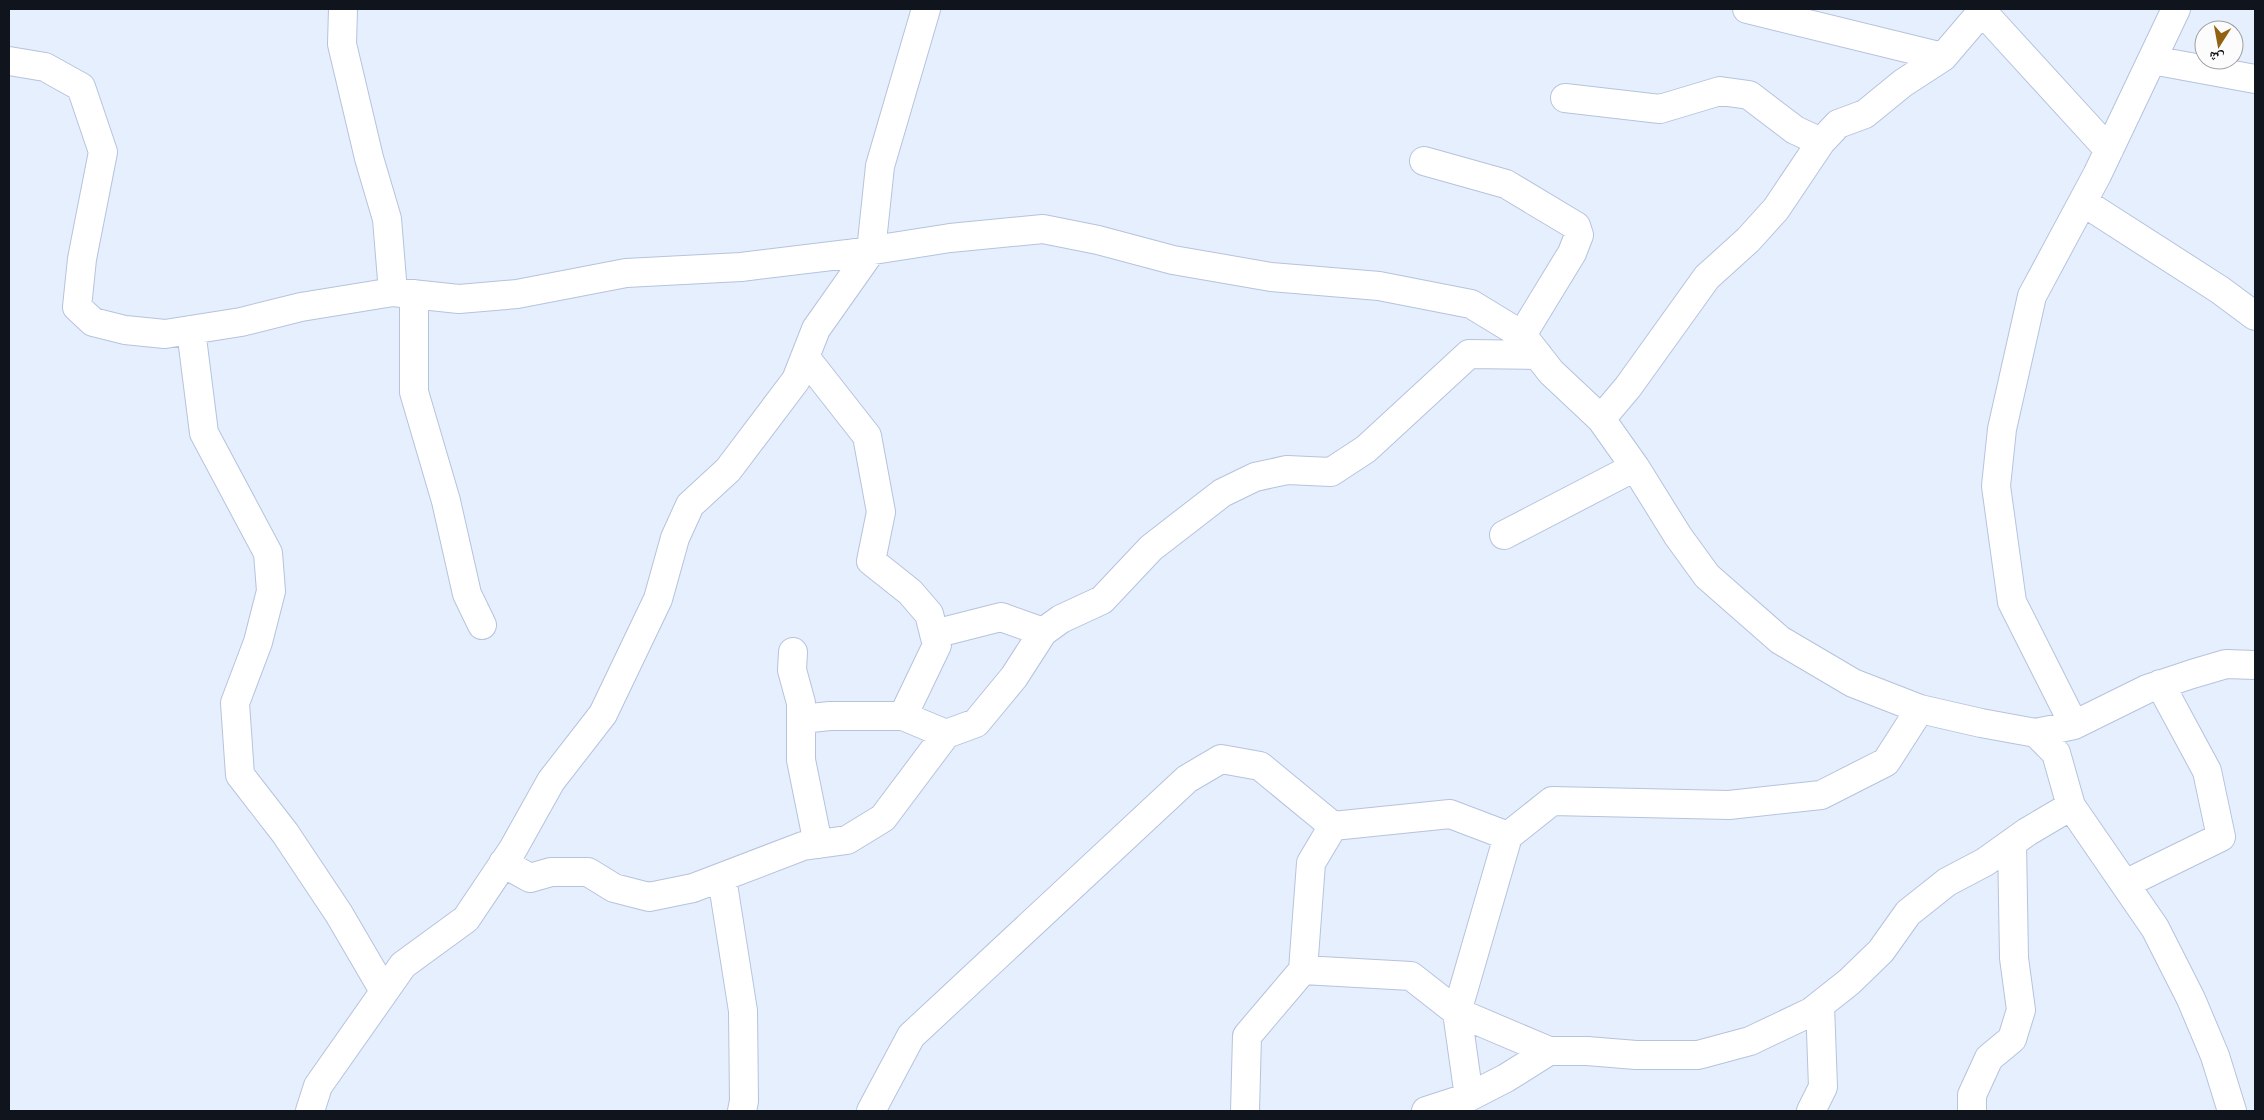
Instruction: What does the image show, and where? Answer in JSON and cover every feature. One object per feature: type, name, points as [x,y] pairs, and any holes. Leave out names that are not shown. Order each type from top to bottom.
[{"type":"street","points":[[343,9],[342,44],[369,158],[387,218],[404,293],[414,392],[446,501],[467,594],[482,625]]},
{"type":"street","points":[[310,1111],[318,1086],[384,990],[403,965],[466,919],[503,863],[551,781],[604,714],[658,599],[675,538],[690,505],[733,463],[796,380],[816,329],[871,251],[880,166],[926,9]]},
{"type":"street","points":[[1747,9],[1943,57]]},
{"type":"street","points":[[2074,725],[2012,602],[1996,486],[2002,429],[2032,296],[2109,150],[2176,9]]},
{"type":"street","points":[[1601,419],[1628,387],[1708,277],[1748,240],[1776,209],[1821,142],[1838,124],[1865,114],[1903,83],[1943,57],[1983,10],[2109,150]]},
{"type":"street","points":[[2152,60],[2255,79]]},
{"type":"street","points":[[9,61],[45,67],[81,87],[102,152],[82,259],[78,308],[93,322],[125,330],[165,334],[241,322],[301,307],[404,293],[459,299],[508,295],[626,273],[741,268],[871,251],[950,238],[1043,229],[1098,240],[1173,260],[1271,277],[1380,286],[1470,304],[1530,345],[1551,372],[1601,419],[1635,467],[1678,536],[1707,576],[1780,640],[1853,683],[1920,709],[1981,723],[2036,732],[2074,725],[2160,684],[2226,664],[2255,665]]},
{"type":"street","points":[[1565,98],[1660,109],[1720,91],[1749,95],[1795,130],[1821,142]]},
{"type":"street","points":[[1424,161],[1506,184],[1576,226],[1579,235],[1530,345]]},
{"type":"street","points":[[2082,202],[2220,290],[2255,316]]},
{"type":"street","points":[[191,330],[204,433],[268,552],[271,592],[258,642],[235,703],[240,776],[285,832],[339,914],[384,990]]},
{"type":"street","points":[[503,863],[530,878],[552,872],[588,872],[614,888],[649,897],[692,888],[803,846],[847,840],[883,818],[946,734],[976,723],[1014,677],[1043,632],[1061,619],[1102,600],[1151,548],[1222,493],[1255,478],[1287,470],[1332,472],[1366,449],[1469,354],[1530,345]]},
{"type":"street","points":[[805,357],[867,436],[881,512],[871,561],[910,592],[929,614],[937,645],[903,716]]},
{"type":"street","points":[[1504,535],[1635,467]]},
{"type":"street","points":[[934,634],[1001,617],[1043,632]]},
{"type":"street","points":[[793,652],[792,670],[801,703],[801,760],[818,844]]},
{"type":"street","points":[[2125,884],[2221,837],[2207,771],[2160,684]]},
{"type":"street","points":[[1469,1097],[1457,1012],[1508,836],[1552,801],[1729,805],[1820,795],[1886,762],[1920,709]]},
{"type":"street","points":[[801,719],[830,716],[903,716],[946,734]]},
{"type":"street","points":[[2036,732],[2056,753],[2071,806],[2155,928],[2191,999],[2215,1056],[2232,1111]]},
{"type":"street","points":[[870,1111],[911,1036],[1187,779],[1222,759],[1260,766],[1333,826],[1450,814],[1508,836]]},
{"type":"street","points":[[1302,970],[1411,976],[1457,1012],[1548,1051],[1587,1051],[1636,1055],[1698,1055],[1750,1040],[1811,1012],[1849,982],[1882,951],[1908,913],[1947,882],[1985,862],[2071,806]]},
{"type":"street","points":[[1245,1111],[1247,1036],[1302,970],[1311,863],[1333,826]]},
{"type":"street","points":[[1972,1111],[1972,1095],[1989,1058],[2012,1039],[2021,1010],[2014,958],[2012,843]]},
{"type":"street","points":[[722,878],[743,1011],[744,1101],[742,1111]]},
{"type":"street","points":[[1812,1111],[1823,1087],[1820,1004]]},
{"type":"street","points":[[1426,1111],[1469,1097],[1506,1078],[1548,1051]]}]
